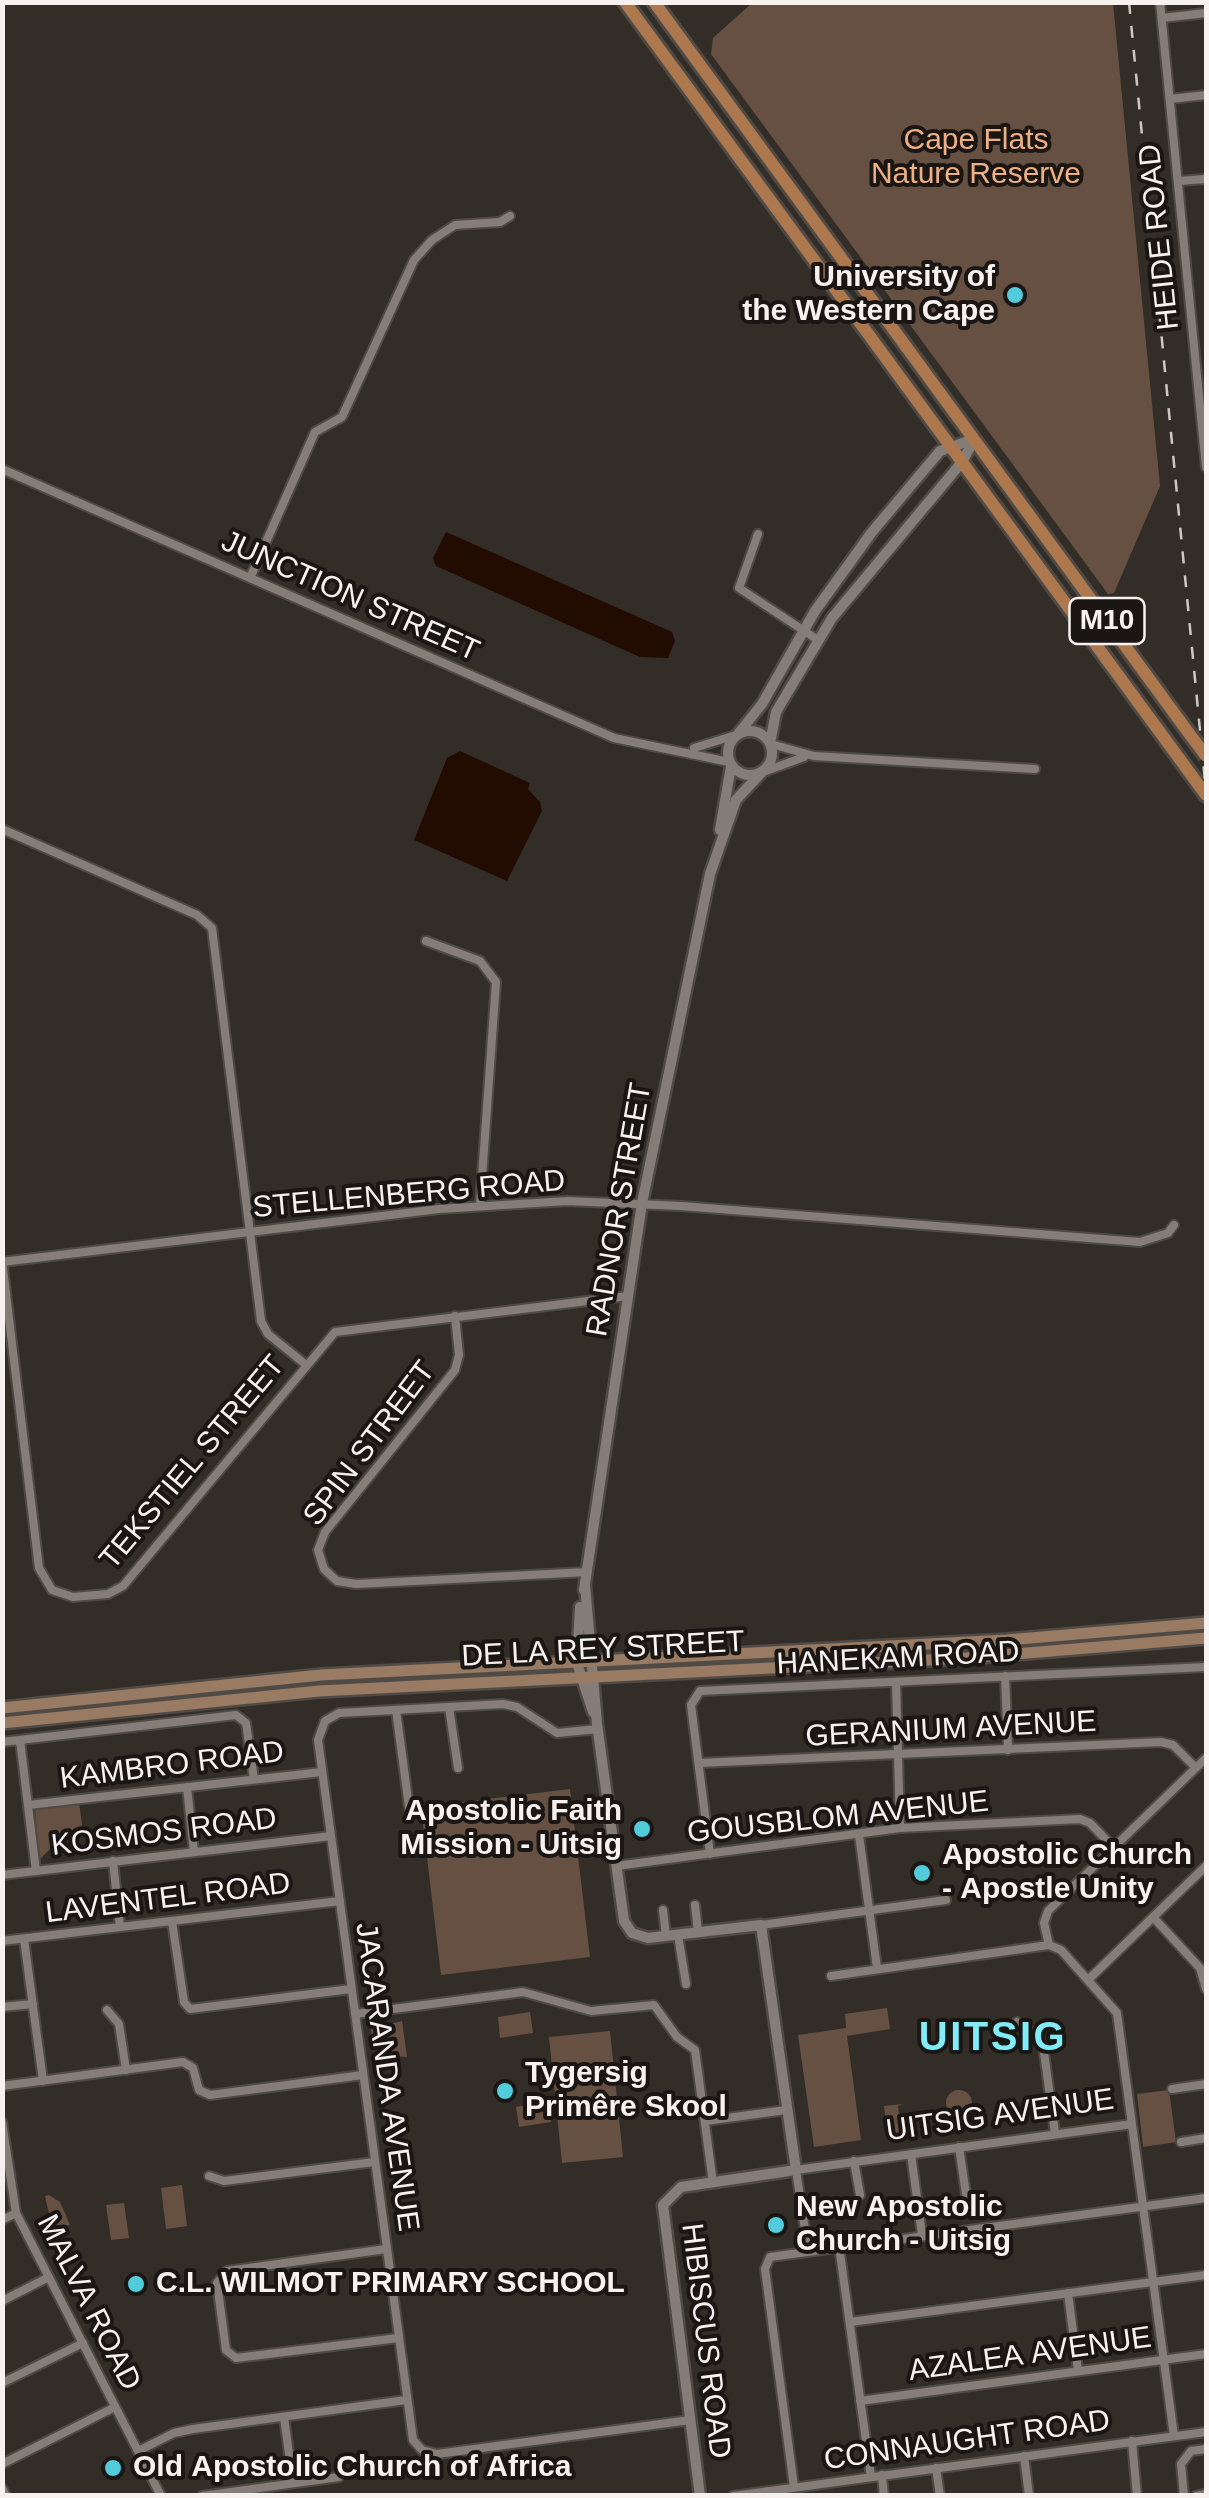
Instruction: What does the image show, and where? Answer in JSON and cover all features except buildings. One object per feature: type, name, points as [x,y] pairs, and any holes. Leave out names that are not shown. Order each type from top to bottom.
[{"type":"main road","name":"M10","points":[[626,2],[1206,795]]},
{"type":"main road","name":"M10","points":[[654,2],[1206,756]]},
{"type":"main road","name":"DE LA REY STREET","points":[[2,1708],[241,1682],[1007,1640],[1206,1624]]},
{"type":"main road","name":"DE LA REY STREET","points":[[2,1724],[300,1693],[968,1658],[1206,1638]]},
{"type":"street","name":"HEIDE ROAD","points":[[1160,2],[1201,374],[1206,460]]},
{"type":"street","points":[[1162,18],[1206,13]]},
{"type":"street","points":[[1170,99],[1206,96]]},
{"type":"street","points":[[1178,182],[1206,178]]},
{"type":"street","points":[[250,578],[315,432],[341,420],[409,268],[423,249],[456,226],[500,222],[510,216]]},
{"type":"street","points":[[974,440],[950,446],[872,532],[803,630],[762,704],[737,734],[728,749],[730,764],[744,775],[762,772],[790,759],[814,756],[1035,769]]},
{"type":"street","points":[[762,772],[771,760],[776,712],[818,640],[962,462],[974,440]]},
{"type":"street","name":"JUNCTION STREET","points":[[2,469],[614,738],[684,750],[730,764]]},
{"type":"street","points":[[872,532],[890,547]]},
{"type":"street","points":[[758,534],[738,588],[818,640]]},
{"type":"street","points":[[737,734],[756,731],[770,744],[814,756]]},
{"type":"street","name":"JUNCTION STREET","points":[[684,750],[737,734]]},
{"type":"street","name":"RADNOR STREET","points":[[580,1676],[578,1618],[642,1203],[718,846],[730,764]]},
{"type":"street","name":"RADNOR STREET","points":[[718,846],[740,792],[762,772]]},
{"type":"street","points":[[2,829],[209,924],[215,938],[262,1325],[304,1364]]},
{"type":"street","points":[[426,941],[480,962],[496,982],[480,1205]]},
{"type":"street","name":"STELLENBERG ROAD","points":[[3,1261],[480,1205],[642,1203],[1140,1242],[1168,1233],[1174,1225]]},
{"type":"street","name":"TEKSTIEL STREET","points":[[3,1261],[39,1568],[46,1584],[65,1596],[108,1594],[123,1586],[330,1335],[342,1330],[628,1296]]},
{"type":"street","name":"SPIN STREET","points":[[455,1316],[459,1355],[455,1370],[325,1532],[318,1550],[324,1570],[337,1581],[349,1584],[586,1578]]},
{"type":"street","name":"RADNOR STREET","points":[[586,1578],[594,1676]]},
{"type":"street","name":"HANEKAM ROAD","points":[[710,1854],[691,1701],[700,1691],[1206,1666]]},
{"type":"street","points":[[580,1676],[597,1726]]},
{"type":"street","points":[[594,1676],[597,1726],[628,1929],[643,1938],[666,1936],[946,1900]]},
{"type":"street","points":[[1005,1676],[1008,1750]]},
{"type":"street","points":[[896,1682],[900,1828]]},
{"type":"street","name":"JACARANDA AVENUE","points":[[597,1726],[558,1733],[512,1704],[343,1712],[328,1718],[318,1734],[413,2440],[434,2454],[690,2420]]},
{"type":"street","points":[[449,1707],[458,1768]]},
{"type":"street","points":[[396,1710],[409,1808]]},
{"type":"street","points":[[2,1742],[236,1714],[246,1723],[254,1780]]},
{"type":"street","points":[[20,1740],[36,1871]]},
{"type":"street","name":"GERANIUM AVENUE","points":[[699,1763],[1165,1742],[1196,1768]]},
{"type":"street","points":[[831,1976],[1049,1944],[1044,1922],[1048,1910],[1206,1758]]},
{"type":"street","name":"KAMBRO ROAD","points":[[28,1805],[322,1772]]},
{"type":"street","points":[[187,1787],[194,1852]]},
{"type":"street","name":"GOUSBLOM AVENUE","points":[[616,1866],[900,1828],[1083,1819],[1114,1847]]},
{"type":"street","points":[[859,1834],[877,1968]]},
{"type":"street","name":"KOSMOS ROAD","points":[[2,1874],[331,1836]]},
{"type":"street","points":[[113,1862],[120,1927]]},
{"type":"street","points":[[1088,1979],[1206,1866]]},
{"type":"street","name":"LAVENTEL ROAD","points":[[2,1941],[340,1901]]},
{"type":"street","points":[[694,1906],[698,1932]]},
{"type":"street","points":[[663,1910],[666,1936]]},
{"type":"street","points":[[1153,1917],[1200,1968],[1206,1989]]},
{"type":"street","points":[[172,1921],[184,2002],[190,2009],[351,1988]]},
{"type":"street","points":[[761,1925],[808,2250]]},
{"type":"street","points":[[678,1934],[686,1984]]},
{"type":"street","points":[[24,1939],[43,2081]]},
{"type":"street","name":"UITSIG AVENUE","points":[[670,2194],[682,2187],[854,2160],[1132,2124],[1117,2013],[1088,1979],[1049,1944]]},
{"type":"street","points":[[355,2014],[523,1992],[586,2010],[654,2005],[677,2037],[695,2050],[713,2183]]},
{"type":"street","points":[[2,2007],[32,2004]]},
{"type":"street","points":[[108,2010],[119,2024],[126,2070]]},
{"type":"street","points":[[1016,2022],[1043,2045],[1056,2133]]},
{"type":"street","points":[[2,2086],[186,2063],[193,2068],[201,2092],[214,2095],[363,2075]]},
{"type":"street","points":[[1172,2089],[1206,2084]]},
{"type":"street","points":[[705,2121],[786,2110]]},
{"type":"street","name":"MALVA ROAD","points":[[2,2122],[16,2213],[161,2496]]},
{"type":"street","points":[[1132,2124],[1174,2436]]},
{"type":"street","points":[[1181,2142],[1206,2138]]},
{"type":"street","points":[[959,2147],[966,2194]]},
{"type":"street","points":[[910,2154],[922,2235]]},
{"type":"street","points":[[854,2160],[860,2195]]},
{"type":"street","points":[[209,2176],[224,2181],[374,2162]]},
{"type":"street","name":"HIBISCUS ROAD","points":[[670,2194],[662,2214],[700,2496]]},
{"type":"street","points":[[794,2487],[764,2269],[774,2256],[1206,2198]]},
{"type":"street","points":[[2,2220],[16,2213]]},
{"type":"street","points":[[839,2246],[870,2477]]},
{"type":"street","points":[[386,2249],[227,2271],[217,2283],[226,2350],[236,2358],[398,2338]]},
{"type":"street","points":[[850,2322],[1206,2275]]},
{"type":"street","points":[[2,2300],[50,2278]]},
{"type":"street","points":[[1068,2293],[1078,2370]]},
{"type":"street","points":[[2,2383],[83,2343]]},
{"type":"street","name":"AZALEA AVENUE","points":[[860,2401],[1206,2354]]},
{"type":"street","points":[[138,2452],[174,2432],[406,2400]]},
{"type":"street","points":[[2,2464],[115,2406]]},
{"type":"street","points":[[284,2417],[293,2483]]},
{"type":"street","name":"CONNAUGHT ROAD","points":[[732,2496],[1206,2432]]},
{"type":"street","points":[[1132,2442],[1137,2496]]},
{"type":"street","points":[[1184,2496],[1181,2464],[1191,2451],[1206,2450]]},
{"type":"street","points":[[1024,2456],[1029,2496]]},
{"type":"street","points":[[936,2468],[940,2496]]},
{"type":"street","points":[[882,2475],[884,2496]]},
{"type":"street","points":[[202,2496],[339,2477]]},
{"type":"street","points":[[2,2488],[6,2496]]},
{"type":"street","points":[[1196,2496],[1206,2494]]},
{"type":"green space","name":"Cape Flats Nature Reserve","points":[[752,3],[1113,3],[1160,486],[1114,593],[1108,594],[711,54],[713,38]]},
{"type":"green space","points":[[570,1789],[590,1957],[441,1975],[421,1807]]},
{"type":"green space","points":[[79,1802],[83,1832],[65,1834],[39,1860],[35,1809]]},
{"type":"green space","points":[[887,2008],[890,2029],[847,2036],[861,2140],[814,2147],[798,2035],[846,2028],[845,2014]]},
{"type":"green space","points":[[530,2012],[533,2033],[500,2038],[498,2017]]},
{"type":"green space","points":[[402,2021],[407,2057],[383,2056],[372,2047],[371,2029]]},
{"type":"green space","points":[[610,2031],[623,2157],[562,2163],[549,2037]]},
{"type":"green space","points":[[959,2090],[968,2094],[972,2103],[968,2112],[959,2116],[950,2112],[946,2103],[950,2094]]},
{"type":"green space","points":[[1169,2090],[1176,2142],[1143,2147],[1137,2094]]},
{"type":"green space","points":[[548,2102],[551,2122],[519,2127],[516,2107]]},
{"type":"green space","points":[[903,2104],[898,2106],[899,2115],[906,2115],[909,2135],[888,2138],[884,2106]]},
{"type":"green space","points":[[182,2185],[187,2226],[166,2229],[161,2188]]},
{"type":"green space","points":[[45,2196],[60,2202],[70,2225],[52,2228]]},
{"type":"green space","points":[[124,2203],[129,2238],[111,2240],[106,2205]]},
{"type":"shaded area","points":[[446,532],[672,632],[675,641],[668,658],[640,657],[436,566],[433,558]]},
{"type":"shaded area","points":[[460,751],[530,783],[528,789],[540,802],[542,811],[507,881],[414,840],[447,758]]},
{"type":"railway","points":[[1129,2],[1206,792]]},
{"type":"place","name":"University of the Western Cape","points":[[1015,295]]},
{"type":"place","name":"Apostolic Faith Mission - Uitsig","points":[[642,1829]]},
{"type":"place","name":"Apostolic Church - Apostle Unity","points":[[922,1873]]},
{"type":"place","name":"Tygersig Primêre Skool","points":[[505,2091]]},
{"type":"place","name":"New Apostolic Church - Uitsig","points":[[776,2225]]},
{"type":"place","name":"C.L. WILMOT PRIMARY SCHOOL","points":[[136,2284]]},
{"type":"place","name":"Old Apostolic Church of Africa","points":[[113,2468]]},
{"type":"district","name":"UITSIG","points":[[993,2039]]}]
